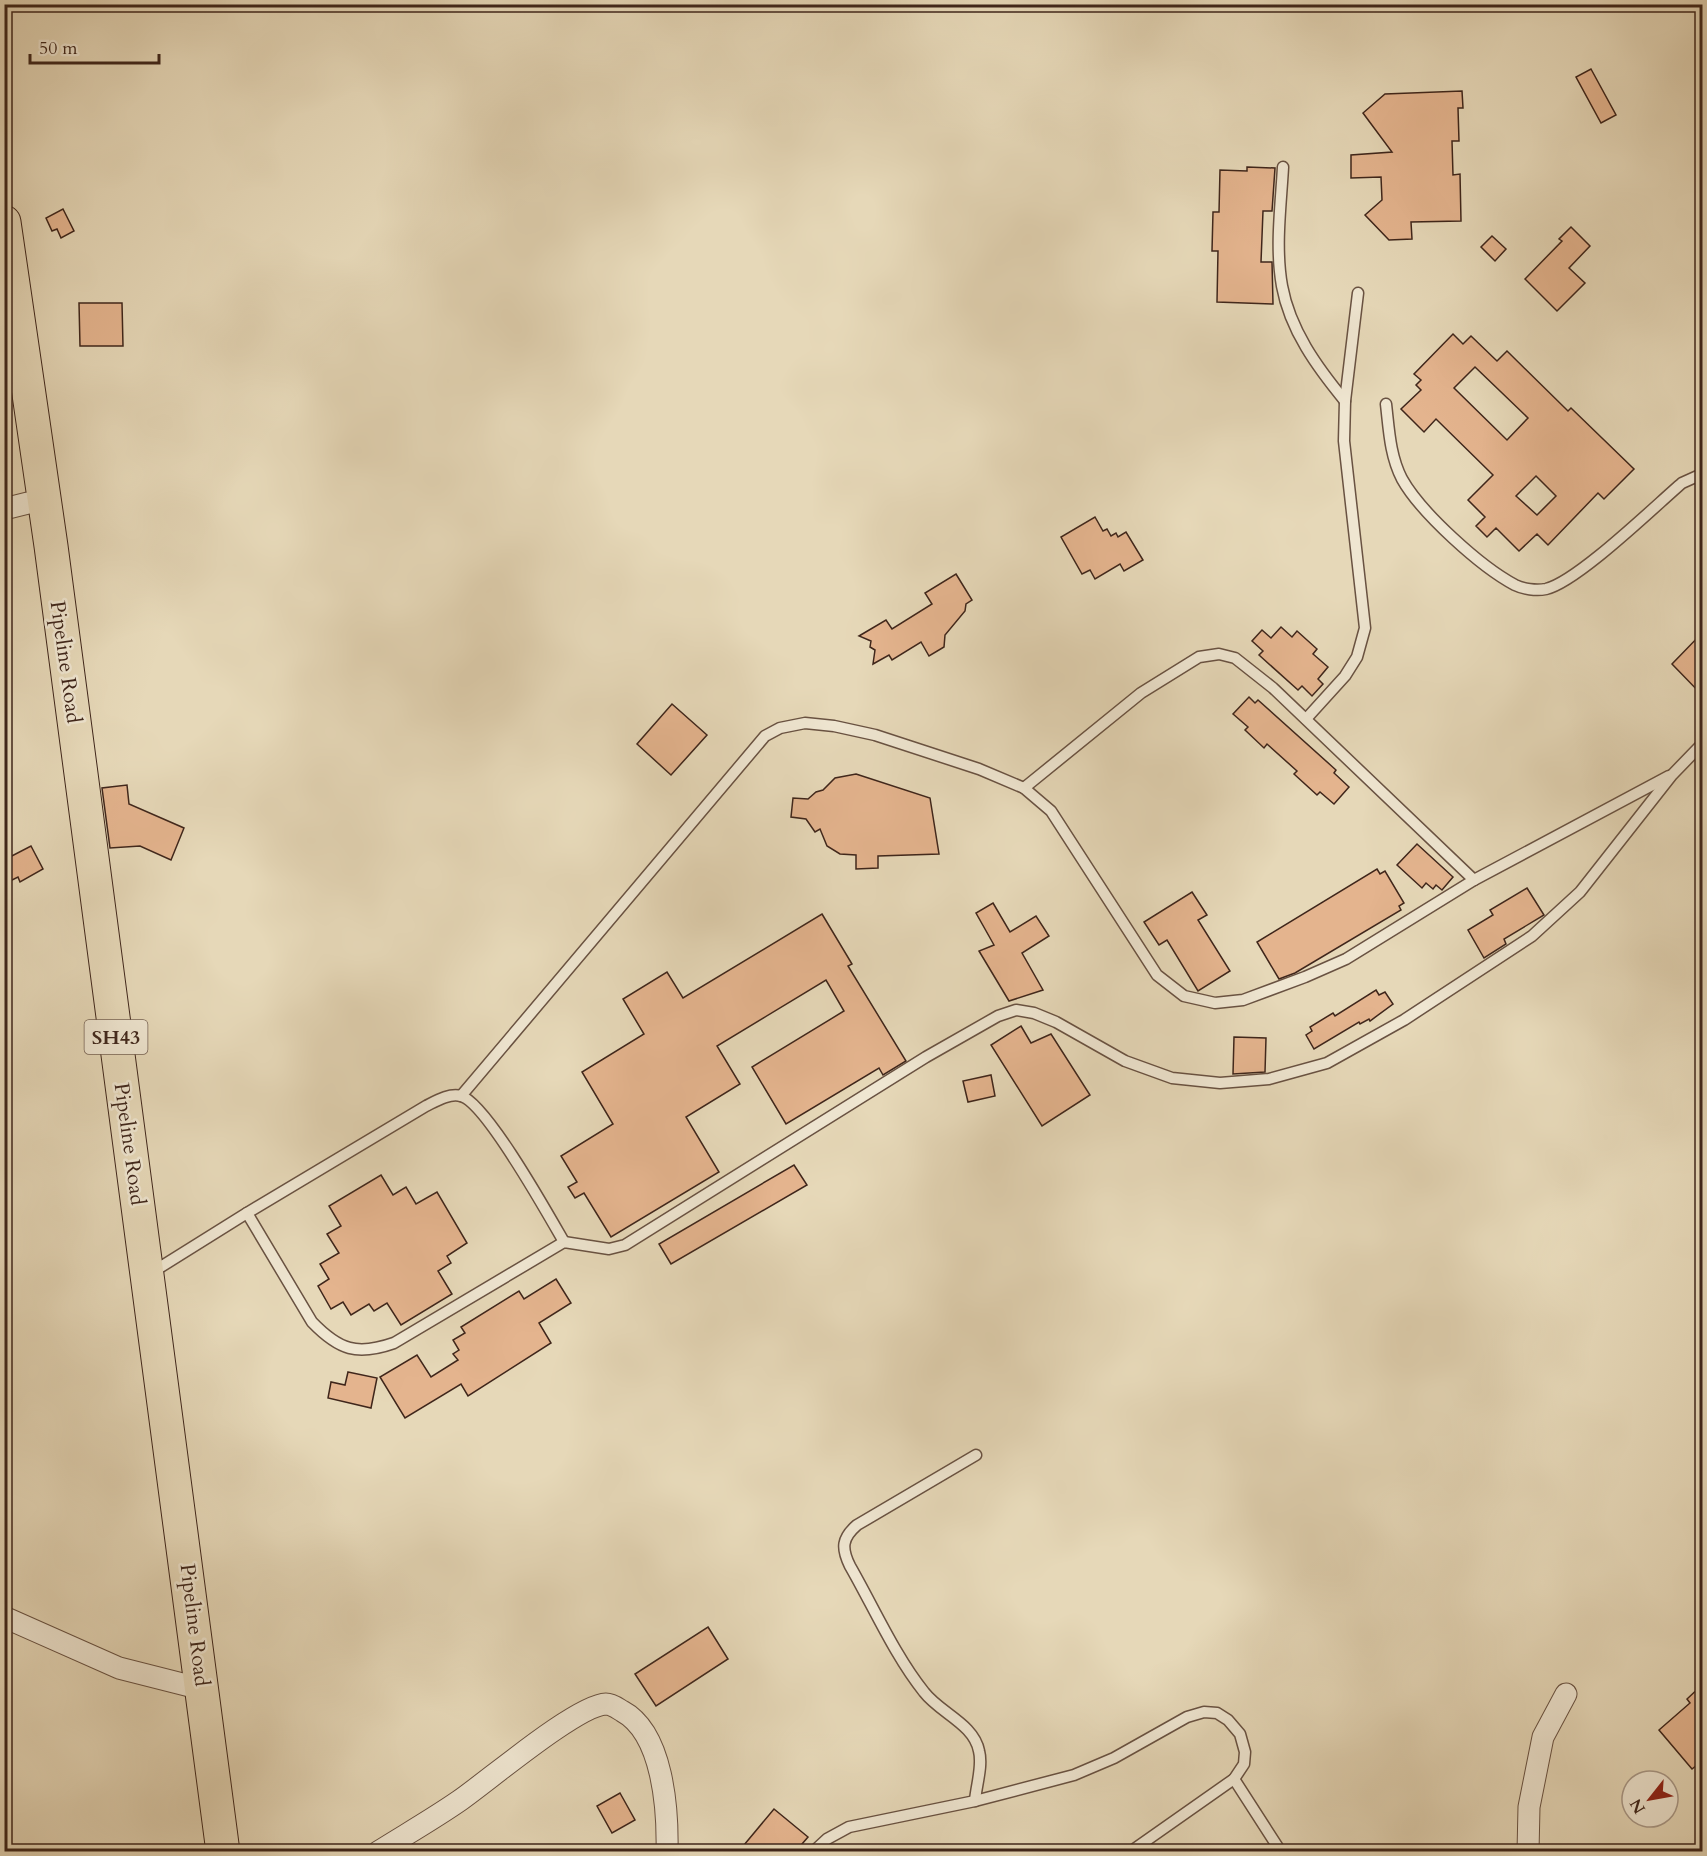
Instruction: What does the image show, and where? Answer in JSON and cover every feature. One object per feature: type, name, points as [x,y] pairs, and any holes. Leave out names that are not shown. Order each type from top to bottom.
[{"type":"main road","name":"Pipeline Road","points":[[4,222],[51,546],[141,1278],[224,1851]]},
{"type":"main road","name":"Pipeline Road","points":[[4,326],[16,506],[141,1278]]},
{"type":"main road","name":"Pipeline Road","points":[[171,1497],[190,1686],[212,1851]]},
{"type":"street","points":[[4,1617],[119,1668],[190,1686]]},
{"type":"street","points":[[1528,1851],[1529,1807],[1543,1737],[1566,1694]]},
{"type":"street","points":[[378,1851],[457,1803],[568,1720],[593,1705],[609,1704],[631,1716],[648,1735],[661,1786],[667,1825],[667,1851]]},
{"type":"lane","points":[[1283,166],[1280,244],[1282,285],[1290,313],[1306,350],[1345,401]]},
{"type":"lane","points":[[1306,719],[1351,667],[1357,657],[1365,628],[1344,441],[1345,401],[1358,294]]},
{"type":"lane","points":[[1386,404],[1391,449],[1402,479],[1425,511],[1473,554],[1516,585],[1534,590],[1562,583],[1682,483],[1702,474]]},
{"type":"lane","points":[[1024,788],[1141,693],[1199,657],[1219,654],[1235,658],[1273,688],[1474,880]]},
{"type":"lane","points":[[461,1096],[765,736],[780,728],[805,723],[834,726],[874,735],[979,769],[1024,788],[1051,811],[1157,975],[1184,996],[1215,1004],[1243,1000],[1346,959],[1474,880],[1672,774]]},
{"type":"lane","points":[[247,1212],[312,1322],[343,1348],[373,1350],[394,1343],[564,1242],[609,1249],[625,1245],[926,1057],[998,1016],[1016,1010],[1034,1013],[1125,1060],[1172,1078],[1220,1083],[1269,1079],[1327,1063],[1404,1020],[1532,936],[1580,892],[1605,863],[1672,774],[1702,744]]},
{"type":"lane","points":[[141,1278],[247,1212],[426,1106],[447,1096],[461,1096],[472,1104],[498,1136],[539,1198],[564,1242]]},
{"type":"lane","points":[[975,1801],[980,1752],[976,1742],[968,1730],[939,1707],[920,1687],[850,1566],[843,1547],[844,1538],[857,1525],[976,1455]]},
{"type":"lane","points":[[813,1851],[827,1839],[849,1827],[975,1801],[1074,1775],[1114,1758],[1187,1717],[1204,1712],[1223,1716],[1240,1734],[1245,1752],[1244,1764],[1234,1779],[1130,1851]]},
{"type":"lane","points":[[1234,1779],[1281,1851]]},
{"type":"building","points":[[1591,69],[1616,115],[1601,123],[1576,77]]},
{"type":"building","points":[[1462,91],[1463,108],[1458,108],[1459,141],[1452,141],[1453,175],[1460,174],[1461,221],[1411,222],[1412,239],[1389,240],[1365,215],[1382,200],[1381,177],[1351,178],[1351,155],[1392,152],[1363,113],[1385,94]]},
{"type":"building","points":[[1247,167],[1275,168],[1272,211],[1263,211],[1261,262],[1272,262],[1273,304],[1217,302],[1218,251],[1212,251],[1213,212],[1219,212],[1220,170],[1247,171]]},
{"type":"building","points":[[63,209],[74,231],[61,238],[57,229],[52,231],[46,218]]},
{"type":"building","points":[[1571,227],[1590,246],[1569,268],[1585,283],[1557,311],[1525,279],[1562,241],[1559,239]]},
{"type":"building","points":[[1492,236],[1506,249],[1495,261],[1481,247]]},
{"type":"building","points":[[79,303],[122,303],[123,346],[80,346]]},
{"type":"building","points":[[1453,334],[1463,344],[1471,336],[1497,361],[1507,351],[1568,411],[1571,408],[1634,469],[1604,499],[1598,493],[1548,545],[1537,534],[1519,551],[1496,528],[1487,537],[1476,526],[1485,517],[1468,500],[1493,475],[1436,419],[1424,432],[1401,409],[1421,390],[1416,385],[1421,380],[1414,374]],"holes":[[[1475,367],[1528,418],[1507,440],[1454,388]],[[1536,476],[1556,496],[1537,515],[1516,496]]]},
{"type":"building","points":[[1095,517],[1103,531],[1107,529],[1111,536],[1116,533],[1118,537],[1126,532],[1143,560],[1124,571],[1120,564],[1095,579],[1090,570],[1082,574],[1061,537]]},
{"type":"building","points":[[956,574],[972,600],[966,604],[965,611],[945,635],[944,647],[929,656],[921,642],[892,660],[889,655],[873,664],[875,650],[870,647],[871,641],[859,636],[886,620],[892,629],[932,604],[925,593]]},
{"type":"building","points":[[1281,627],[1292,637],[1297,631],[1317,649],[1313,654],[1328,667],[1318,679],[1323,684],[1312,696],[1302,686],[1298,690],[1259,655],[1263,651],[1252,641],[1262,630],[1271,638]]},
{"type":"building","points":[[1702,633],[1702,695],[1672,664]]},
{"type":"building","points":[[1249,697],[1255,703],[1258,700],[1336,770],[1334,773],[1349,787],[1334,804],[1320,792],[1317,795],[1294,774],[1297,771],[1267,744],[1264,748],[1245,730],[1248,727],[1233,714]]},
{"type":"building","points":[[672,704],[707,735],[671,775],[637,744]]},
{"type":"building","points":[[856,774],[930,798],[939,854],[878,856],[878,868],[856,869],[856,855],[840,854],[827,846],[820,829],[815,832],[806,819],[791,817],[793,798],[808,799],[816,792],[823,790],[835,778]]},
{"type":"building","points":[[127,785],[129,804],[184,828],[171,860],[140,846],[110,848],[102,788]]},
{"type":"building","points":[[1417,844],[1453,877],[1442,890],[1436,885],[1433,889],[1426,883],[1422,888],[1397,865]]},
{"type":"building","points":[[31,846],[43,869],[20,882],[18,877],[4,884],[4,860]]},
{"type":"building","points":[[1377,869],[1380,874],[1385,871],[1404,903],[1399,906],[1401,910],[1295,973],[1279,979],[1257,942]]},
{"type":"building","points":[[1527,888],[1544,915],[1504,939],[1506,944],[1484,958],[1468,930],[1493,915],[1490,910]]},
{"type":"building","points":[[1192,892],[1207,915],[1198,920],[1230,971],[1198,991],[1167,940],[1159,945],[1144,922]]},
{"type":"building","points":[[993,903],[1010,932],[1036,916],[1049,936],[1022,953],[1043,990],[1009,1001],[979,951],[994,945],[976,913]]},
{"type":"building","points":[[822,914],[852,964],[848,966],[906,1061],[883,1075],[879,1068],[786,1124],[752,1067],[844,1011],[826,980],[717,1046],[740,1084],[686,1117],[719,1172],[611,1237],[584,1193],[575,1198],[568,1187],[577,1182],[561,1156],[613,1124],[582,1072],[644,1034],[623,999],[667,972],[683,998]]},
{"type":"building","points":[[1376,990],[1379,995],[1385,992],[1393,1004],[1370,1021],[1369,1019],[1360,1024],[1359,1022],[1314,1049],[1306,1035],[1312,1031],[1310,1027],[1333,1013],[1335,1016]]},
{"type":"building","points":[[1021,1026],[1031,1043],[1051,1034],[1090,1095],[1042,1126],[991,1045]]},
{"type":"building","points":[[1234,1037],[1266,1038],[1265,1072],[1233,1074]]},
{"type":"building","points":[[991,1075],[995,1096],[968,1102],[963,1081]]},
{"type":"building","points":[[794,1165],[807,1185],[671,1264],[659,1244]]},
{"type":"building","points":[[381,1175],[393,1195],[406,1187],[416,1204],[437,1192],[467,1243],[447,1256],[451,1263],[438,1271],[452,1294],[401,1325],[387,1303],[374,1311],[369,1304],[351,1315],[343,1302],[331,1309],[318,1286],[329,1279],[320,1264],[339,1253],[327,1234],[341,1226],[329,1206]]},
{"type":"building","points":[[556,1279],[571,1303],[539,1323],[551,1343],[468,1396],[461,1384],[405,1418],[380,1377],[417,1355],[431,1377],[458,1360],[453,1354],[459,1350],[453,1340],[465,1333],[461,1327],[519,1291],[524,1299]]},
{"type":"building","points":[[348,1372],[377,1378],[371,1408],[328,1398],[331,1382],[345,1385]]},
{"type":"building","points":[[708,1627],[728,1659],[656,1706],[635,1674]]},
{"type":"building","points":[[1702,1685],[1702,1761],[1692,1769],[1659,1730],[1690,1703],[1687,1699]]},
{"type":"building","points":[[620,1793],[635,1820],[612,1833],[597,1806]]},
{"type":"building","points":[[774,1809],[808,1837],[796,1851],[739,1851]]}]
